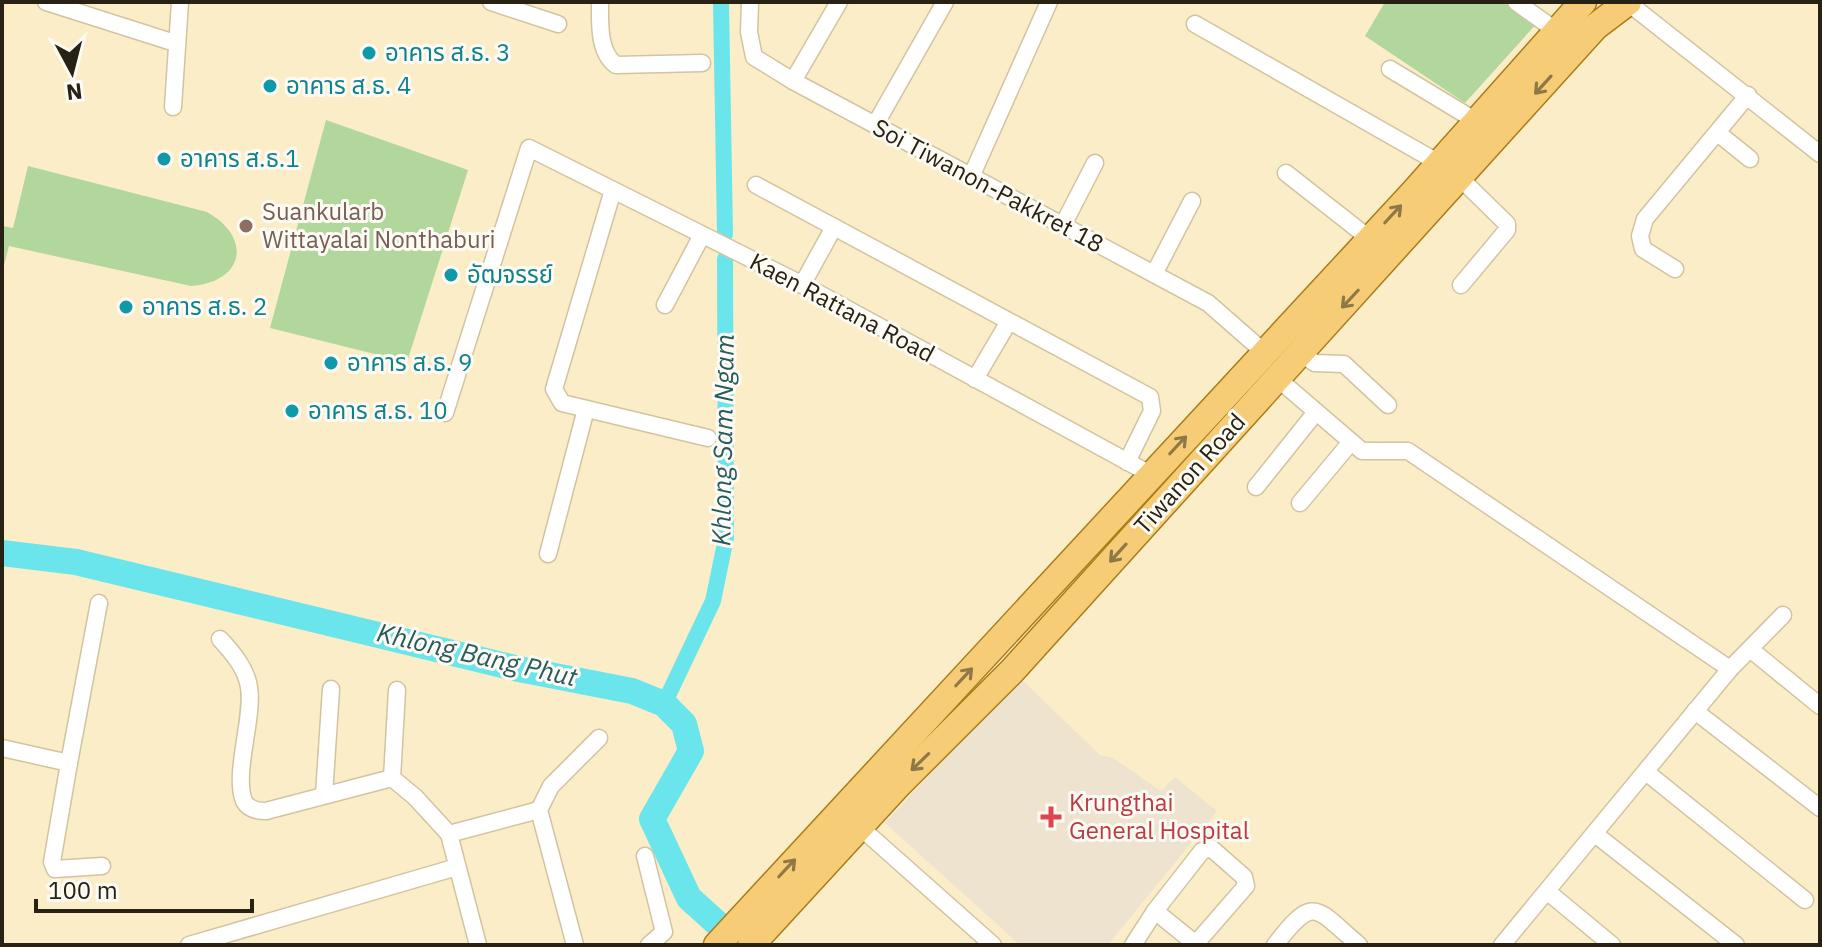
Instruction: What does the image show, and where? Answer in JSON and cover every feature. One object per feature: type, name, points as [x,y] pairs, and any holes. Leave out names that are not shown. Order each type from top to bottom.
[{"type":"main road","points":[[1586,10],[1611,2]]},
{"type":"main road","name":"Tiwanon Road","points":[[739,940],[1139,468],[1264,352],[1370,239],[1449,170],[1476,121],[1558,32],[1586,10],[1627,2]]},
{"type":"main road","name":"Tiwanon Road","points":[[739,940],[860,827],[1012,671],[1300,353],[1449,170],[1586,10]]},
{"type":"street","points":[[46,2],[175,43]]},
{"type":"street","points":[[173,107],[180,2]]},
{"type":"street","points":[[491,2],[558,24]]},
{"type":"street","points":[[600,2],[600,31],[607,54],[616,65],[702,63]]},
{"type":"street","name":"Soi Tiwanon-Pakkret 18","points":[[750,2],[749,32],[754,57],[793,81],[1208,303],[1264,352]]},
{"type":"street","points":[[793,81],[839,2]]},
{"type":"street","points":[[875,125],[945,2]]},
{"type":"street","points":[[971,177],[1049,2]]},
{"type":"street","points":[[1516,2],[1558,32]]},
{"type":"street","points":[[1627,2],[1820,154]]},
{"type":"street","points":[[1195,24],[1449,170],[1507,224],[1507,230],[1461,285]]},
{"type":"street","points":[[1390,69],[1476,121]]},
{"type":"street","points":[[1675,269],[1643,249],[1640,236],[1645,219],[1719,134],[1748,95]]},
{"type":"street","points":[[1719,134],[1750,159]]},
{"type":"street","name":"Kaen Rattana Road","points":[[445,413],[529,148],[802,285],[1139,468]]},
{"type":"street","points":[[1063,225],[1095,163]]},
{"type":"street","points":[[1286,173],[1370,239]]},
{"type":"street","points":[[756,185],[1150,397],[1152,411],[1139,468]]},
{"type":"street","points":[[613,190],[554,389],[562,403],[708,438]]},
{"type":"street","points":[[1154,274],[1192,201]]},
{"type":"street","points":[[802,285],[834,227]]},
{"type":"street","points":[[665,305],[702,235]]},
{"type":"street","points":[[975,379],[1008,323]]},
{"type":"street","points":[[1300,353],[1315,363],[1344,364],[1388,405]]},
{"type":"street","points":[[1277,378],[1368,454],[1408,451],[1730,669]]},
{"type":"street","points":[[548,554],[586,409]]},
{"type":"street","points":[[1256,487],[1316,412]]},
{"type":"street","points":[[1300,503],[1351,442]]},
{"type":"street","points":[[99,603],[52,862],[55,869],[62,870],[102,866]]},
{"type":"street","points":[[1502,945],[1730,669],[1783,615]]},
{"type":"street","points":[[220,639],[232,652],[248,684],[244,800],[249,807],[266,811],[392,778]]},
{"type":"street","points":[[1750,649],[1820,706]]},
{"type":"street","points":[[324,795],[331,689]]},
{"type":"street","points":[[392,778],[397,690]]},
{"type":"street","points":[[1695,711],[1820,808]]},
{"type":"street","points":[[575,945],[539,810],[551,786],[599,738]]},
{"type":"street","points":[[2,748],[69,763]]},
{"type":"street","points":[[1646,772],[1805,900]]},
{"type":"street","points":[[392,778],[415,797],[449,834],[478,945]]},
{"type":"street","points":[[449,834],[539,810]]},
{"type":"street","points":[[860,827],[993,945]]},
{"type":"street","points":[[1595,834],[1736,945]]},
{"type":"street","points":[[1133,945],[1155,911],[1206,849],[1211,848],[1247,881],[1195,941],[1155,911]]},
{"type":"street","points":[[645,856],[664,932],[649,945]]},
{"type":"street","points":[[189,945],[457,867]]},
{"type":"street","points":[[1548,892],[1612,945]]},
{"type":"street","points":[[1275,945],[1298,915],[1310,910],[1319,911],[1350,942]]},
{"type":"shaded area","name":"Krungthai General Hospital","points":[[1019,677],[1100,755],[1113,758],[1161,791],[1175,777],[1217,811],[1108,945],[1020,945],[885,823]]},
{"type":"green space","points":[[1385,2],[1512,2],[1539,21],[1465,103],[1365,36]]},
{"type":"green space","points":[[326,120],[468,170],[407,362],[270,328]]},
{"type":"green space","points":[[28,166],[207,212],[222,222],[231,234],[236,257],[231,268],[209,283],[191,286],[9,246],[2,273],[2,226],[13,228]]},
{"type":"waterway","name":"Khlong Sam Ngam","points":[[721,2],[725,234]]},
{"type":"waterway","name":"Khlong Sam Ngam","points":[[664,704],[713,601],[726,538],[725,259]]},
{"type":"waterway","name":"Khlong Bang Phut","points":[[2,553],[76,562],[519,669],[632,691],[664,704],[684,724],[691,751],[652,819],[689,898],[741,945]]},
{"type":"place","name":"อาคาร ส.ธ. 3","points":[[369,53]]},
{"type":"place","name":"อาคาร ส.ธ. 4","points":[[270,86]]},
{"type":"place","name":"อาคาร ส.ธ.1","points":[[164,159]]},
{"type":"place","name":"Suankularb Wittayalai Nonthaburi","points":[[246,226]]},
{"type":"place","name":"อัฒจรรย์","points":[[451,275]]},
{"type":"place","name":"อาคาร ส.ธ. 2","points":[[126,307]]},
{"type":"place","name":"อาคาร ส.ธ. 9","points":[[331,363]]},
{"type":"place","name":"อาคาร ส.ธ. 10","points":[[292,411]]},
{"type":"place","name":"Krungthai General Hospital","points":[[1051,817]]}]
